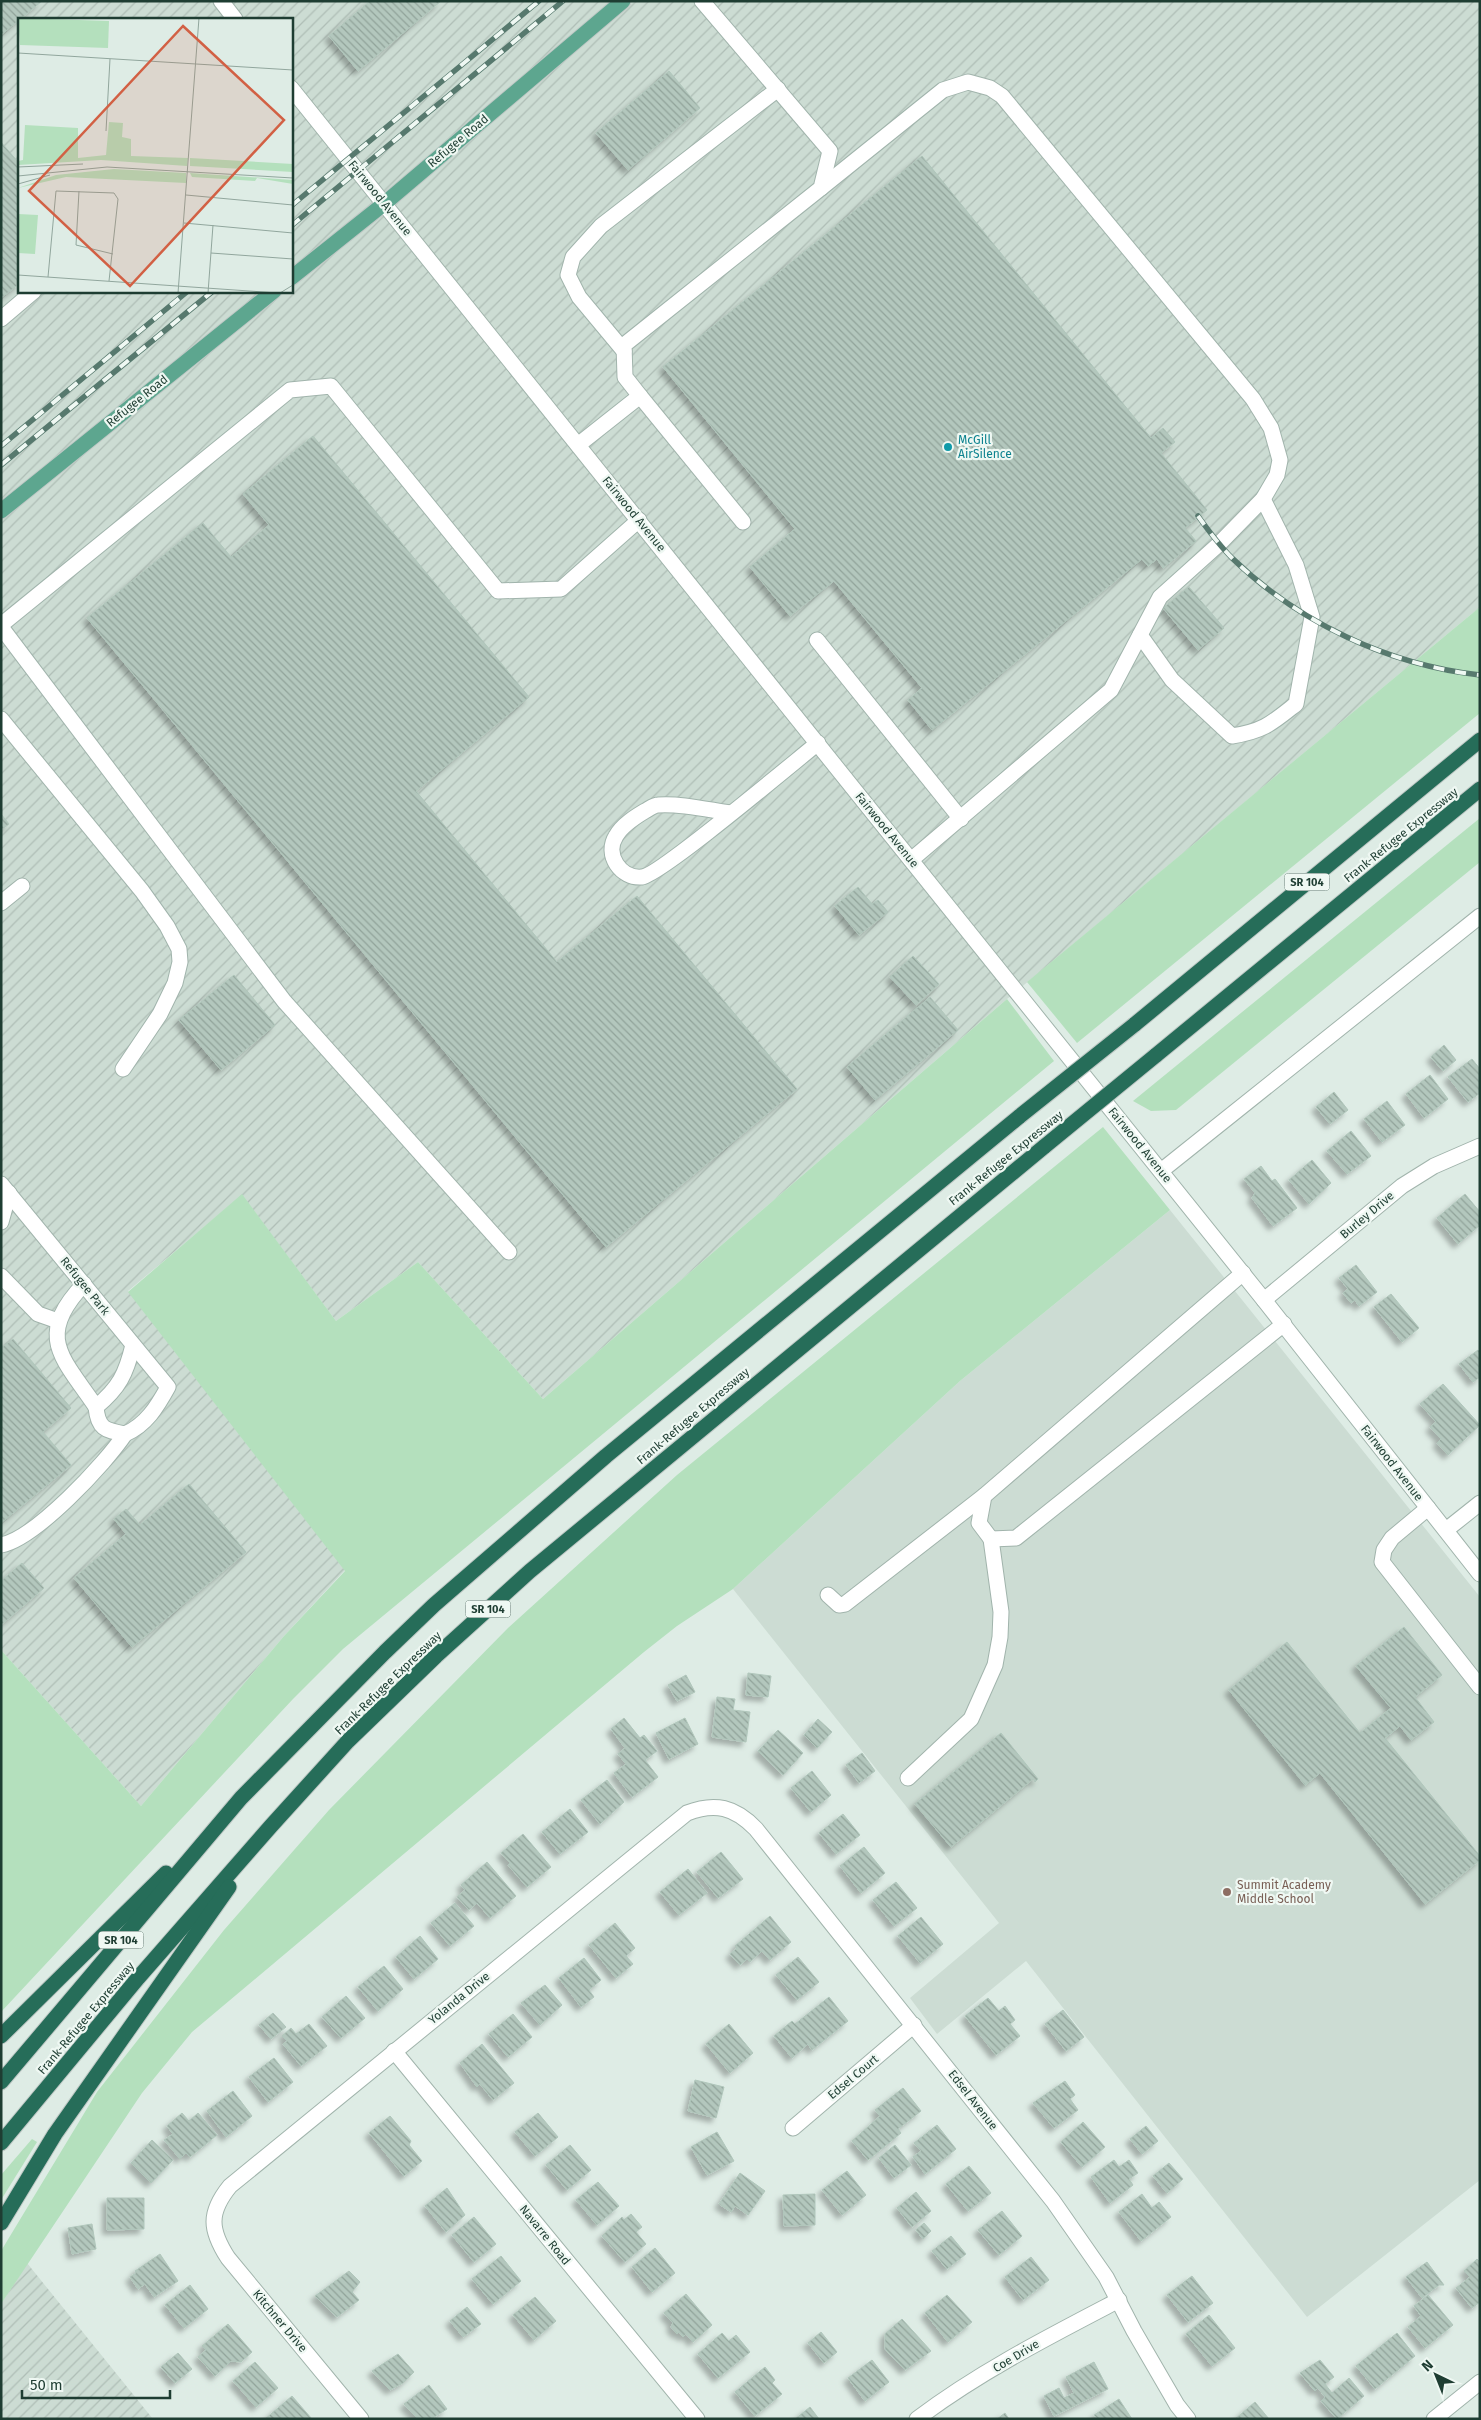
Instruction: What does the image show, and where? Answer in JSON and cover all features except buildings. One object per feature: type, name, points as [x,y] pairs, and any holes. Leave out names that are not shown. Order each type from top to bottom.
[{"type":"highway","name":"Frank-Refugee Expressway","points":[[1,2082],[242,1798],[385,1652],[516,1533],[606,1456],[1480,740]]},
{"type":"highway","name":"Frank-Refugee Expressway","points":[[1,2143],[138,1978],[271,1826],[348,1741],[436,1656],[530,1571],[1480,789]]},
{"type":"highway","points":[[1,2036],[242,1798]]},
{"type":"highway","points":[[1,2223],[55,2134],[271,1826]]},
{"type":"main road","name":"Refugee Road","points":[[292,277],[385,203],[623,1]]},
{"type":"main road","name":"Refugee Road","points":[[1,511],[273,292]]},
{"type":"street","points":[[221,1],[234,18]]},
{"type":"street","points":[[702,1],[830,151],[821,188]]},
{"type":"street","points":[[743,522],[625,377],[624,345],[943,90],[968,82],[990,88],[1002,96],[1253,399],[1271,428],[1280,460],[1276,475],[1263,499],[1219,544],[1160,597],[1111,690],[912,860]]},
{"type":"street","name":"Fairwood Avenue","points":[[292,89],[1284,1324],[1480,1574]]},
{"type":"street","points":[[624,351],[579,297],[568,275],[573,257],[601,226],[778,89]]},
{"type":"street","points":[[1,318],[33,292]]},
{"type":"street","points":[[508,1252],[284,1001],[1,626],[290,390],[331,386],[498,591],[560,589],[639,520]]},
{"type":"street","points":[[578,445],[640,396]]},
{"type":"street","points":[[1140,636],[1172,680],[1232,736],[1255,733],[1276,720],[1296,704],[1312,617],[1296,565],[1263,499]]},
{"type":"street","points":[[817,640],[961,819]]},
{"type":"street","points":[[1,719],[142,891],[167,926],[179,949],[180,962],[175,983],[160,1014],[123,1069]]},
{"type":"street","points":[[730,813],[657,804],[632,819],[615,836],[612,856],[620,870],[634,877],[646,877],[662,866],[730,813],[818,743]]},
{"type":"street","points":[[1,902],[22,886]]},
{"type":"street","points":[[1161,1171],[1480,916]]},
{"type":"street","name":"Burley Drive","points":[[1264,1300],[1402,1186],[1434,1166],[1480,1146]]},
{"type":"street","points":[[1,1222],[5,1189]]},
{"type":"street","name":"Refugee Park","points":[[5,1189],[168,1387],[156,1410],[135,1429],[125,1434]]},
{"type":"street","points":[[828,1595],[839,1604],[845,1604],[984,1496],[1243,1273]]},
{"type":"street","points":[[4,1284],[38,1314],[58,1322]]},
{"type":"street","points":[[1,1545],[19,1537],[48,1517],[103,1462],[125,1434],[102,1426],[97,1420],[96,1407],[60,1355],[56,1332],[58,1322],[69,1300],[84,1284]]},
{"type":"street","points":[[991,1539],[1016,1538],[1284,1324]]},
{"type":"street","points":[[96,1407],[111,1394],[126,1372],[133,1345]]},
{"type":"street","points":[[908,1778],[971,1719],[995,1665],[1000,1637],[1001,1612],[991,1539],[979,1523],[984,1496]]},
{"type":"street","points":[[1446,1530],[1480,1503]]},
{"type":"street","points":[[1428,1508],[1392,1538],[1384,1550],[1382,1562],[1480,1686]]},
{"type":"street","name":"Yolanda Drive","points":[[213,2217],[219,2200],[230,2186],[687,1813],[705,1806],[724,1809]]},
{"type":"street","name":"Edsel Avenue","points":[[724,1809],[742,1815],[756,1830],[914,2025],[1052,2201],[1106,2277],[1138,2339],[1177,2405],[1188,2419]]},
{"type":"street","name":"Edsel Court","points":[[793,2128],[914,2025]]},
{"type":"street","name":"Navarre Road","points":[[394,2051],[697,2419]]},
{"type":"street","name":"Kitchner Drive","points":[[213,2217],[216,2239],[228,2258],[361,2419]]},
{"type":"street","name":"Coe Drive","points":[[917,2419],[939,2402],[1036,2343],[1119,2300]]},
{"type":"street","points":[[1434,2419],[1480,2382]]},
{"type":"shaded area","points":[[1,1],[1480,1],[1480,607],[1007,999],[543,1399],[418,1262],[336,1321],[242,1195],[128,1291],[345,1570],[284,1636],[141,1806],[1,1650]]},
{"type":"shaded area","points":[[1170,1210],[1480,1597],[1480,2180],[1307,2317],[1026,1961],[937,2034],[910,1998],[999,1923],[733,1589],[960,1381]]},
{"type":"shaded area","points":[[27,2263],[153,2419],[1,2419],[1,2304]]},
{"type":"green space","points":[[1480,607],[1480,713],[1077,1043],[1027,982]]},
{"type":"green space","points":[[1480,818],[1480,862],[1176,1110],[1151,1111],[1133,1101]]},
{"type":"green space","points":[[1007,999],[1054,1061],[343,1649],[293,1699],[1,2012],[1,1650],[141,1806],[284,1636],[345,1571],[128,1292],[242,1194],[336,1321],[418,1262],[543,1399]]},
{"type":"green space","points":[[1103,1127],[1170,1210],[960,1381],[733,1589],[677,1626],[644,1652],[192,2032],[142,2093],[1,2304],[1,2251],[97,2092],[224,1930],[329,1810],[508,1628],[677,1475]]},
{"type":"green space","points":[[32,2139],[37,2142],[1,2200],[1,2175]]},
{"type":"railway","points":[[292,205],[539,1]]},
{"type":"railway","points":[[292,225],[563,1]]},
{"type":"railway","points":[[1,446],[187,292]]},
{"type":"railway","points":[[1,465],[212,292]]},
{"type":"railway","points":[[1198,516],[1232,558],[1258,581],[1315,621],[1346,637],[1412,662],[1480,675]]},
{"type":"place","name":"McGill AirSilence","points":[[948,447]]},
{"type":"place","name":"Summit Academy Middle School","points":[[1227,1892]]}]
